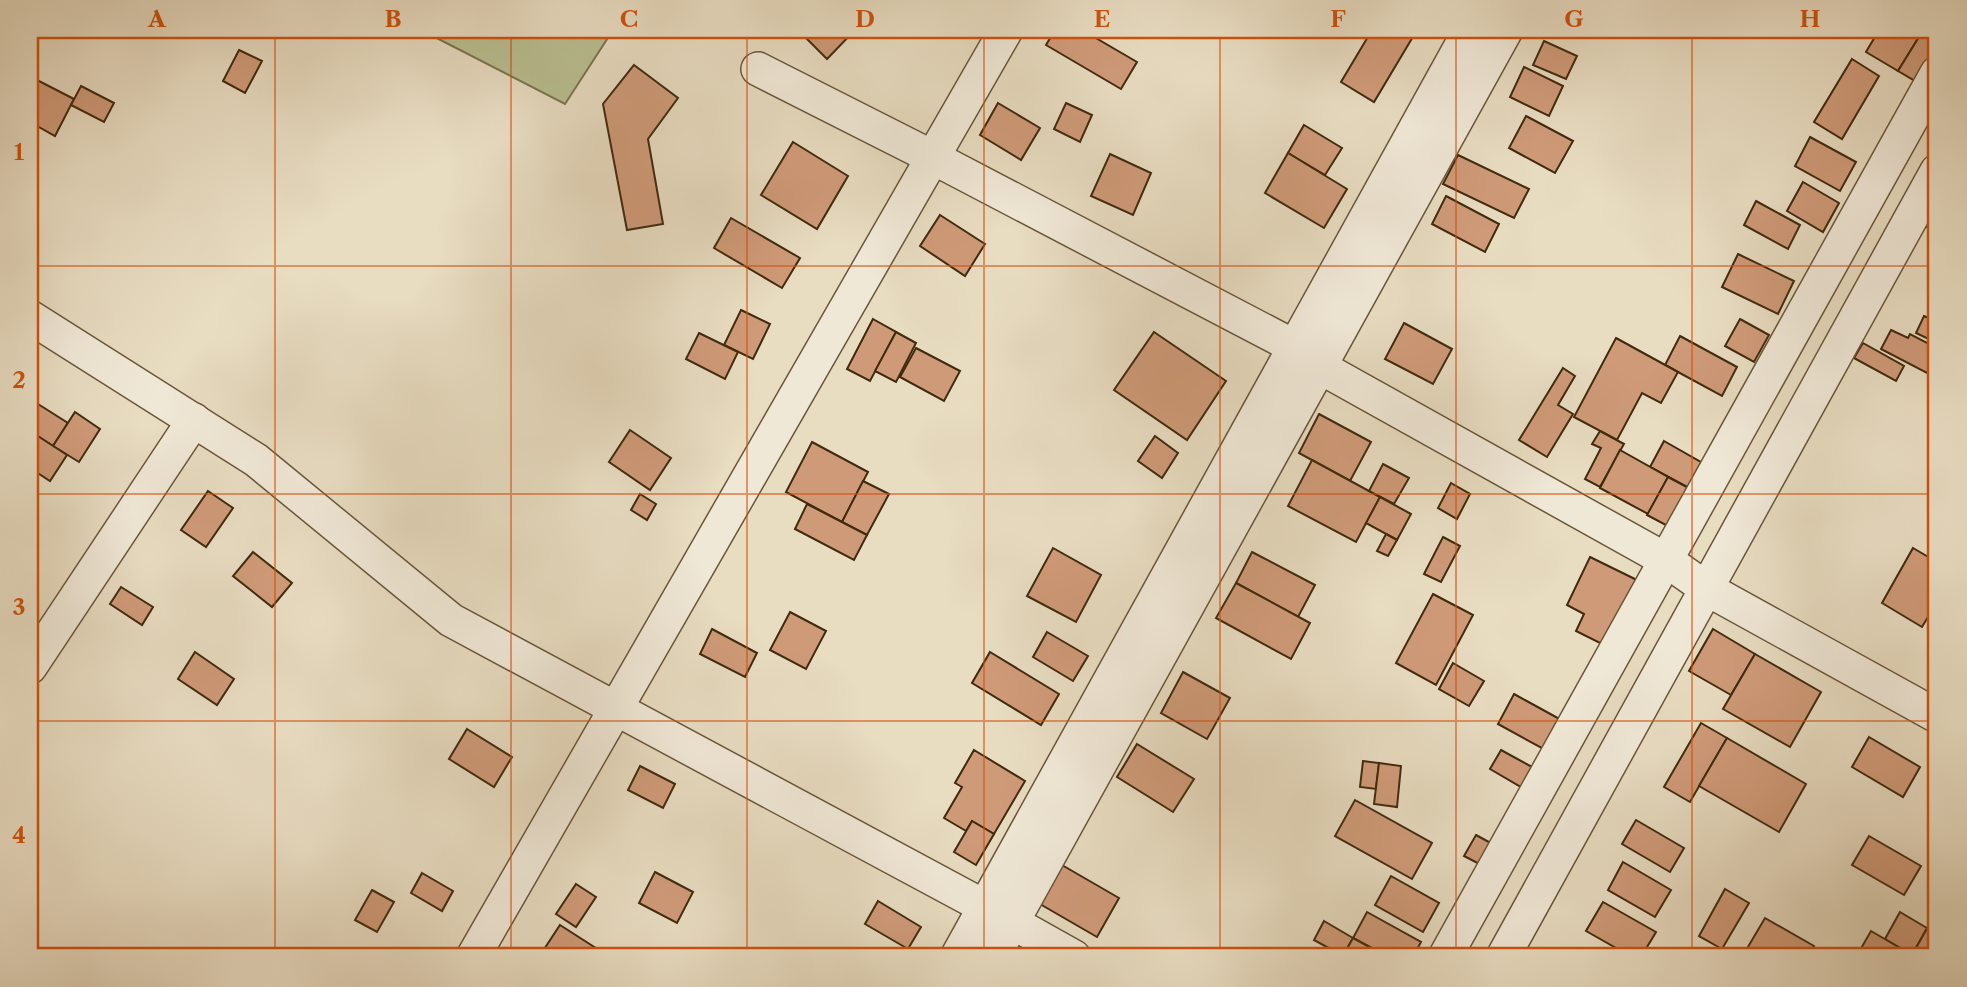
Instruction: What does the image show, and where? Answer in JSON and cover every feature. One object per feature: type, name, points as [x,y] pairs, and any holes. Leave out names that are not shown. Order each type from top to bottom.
[{"type":"street","points":[[473,957],[1006,30]]},
{"type":"street","points":[[1307,357],[1470,30]]},
{"type":"street","points":[[957,957],[998,915],[1307,357],[1506,30]]},
{"type":"street","points":[[758,69],[932,157],[1307,357],[1666,560],[1707,589],[1937,716]]},
{"type":"street","points":[[1445,957],[1937,73]]},
{"type":"street","points":[[1503,957],[1937,172]]},
{"type":"street","points":[[30,317],[256,460],[451,620],[1074,957]]},
{"type":"street","points":[[30,667],[194,421]]},
{"type":"street","points":[[993,957],[998,915]]},
{"type":"green space","points":[[421,30],[613,30],[565,104]]},
{"type":"building","points":[[798,30],[853,30],[854,31],[827,59]]},
{"type":"building","points":[[1055,30],[1082,30],[1137,62],[1121,89],[1046,45]]},
{"type":"building","points":[[1372,30],[1417,30],[1374,102],[1341,82]]},
{"type":"building","points":[[1879,30],[1922,32],[1898,71],[1866,52]]},
{"type":"building","points":[[1922,32],[1937,41],[1937,58],[1922,85],[1898,71]]},
{"type":"building","points":[[1544,41],[1577,56],[1566,79],[1533,65]]},
{"type":"building","points":[[239,50],[262,61],[245,93],[223,81]]},
{"type":"building","points":[[1852,59],[1879,76],[1842,139],[1814,122]]},
{"type":"building","points":[[634,65],[678,98],[648,139],[663,224],[627,230],[603,104]]},
{"type":"building","points":[[1524,67],[1563,86],[1549,116],[1510,97]]},
{"type":"building","points":[[37,80],[74,99],[55,136],[30,122],[30,95]]},
{"type":"building","points":[[81,86],[114,103],[104,122],[71,105]]},
{"type":"building","points":[[998,103],[1040,128],[1021,160],[980,135]]},
{"type":"building","points":[[1066,103],[1092,115],[1080,142],[1054,129]]},
{"type":"building","points":[[1526,116],[1573,141],[1555,173],[1509,148]]},
{"type":"building","points":[[1304,125],[1342,148],[1325,175],[1288,153]]},
{"type":"building","points":[[1810,137],[1856,162],[1840,191],[1795,166]]},
{"type":"building","points":[[793,142],[848,176],[817,229],[761,195]]},
{"type":"building","points":[[1288,153],[1347,189],[1324,228],[1265,193]]},
{"type":"building","points":[[1110,154],[1151,173],[1133,215],[1091,196]]},
{"type":"building","points":[[1458,155],[1529,189],[1514,218],[1443,184]]},
{"type":"building","points":[[1803,182],[1839,203],[1823,232],[1787,211]]},
{"type":"building","points":[[1446,196],[1499,224],[1485,252],[1432,224]]},
{"type":"building","points":[[1756,201],[1800,225],[1788,249],[1744,225]]},
{"type":"building","points":[[1937,206],[1937,232],[1927,227]]},
{"type":"building","points":[[940,215],[985,244],[965,276],[920,246]]},
{"type":"building","points":[[731,218],[800,258],[782,288],[714,248]]},
{"type":"building","points":[[1738,254],[1794,281],[1778,314],[1722,287]]},
{"type":"building","points":[[741,310],[770,324],[753,359],[724,345]]},
{"type":"building","points":[[1924,316],[1937,322],[1937,343],[1916,333]]},
{"type":"building","points":[[873,319],[896,332],[870,381],[847,369]]},
{"type":"building","points":[[1740,319],[1769,335],[1754,362],[1725,346]]},
{"type":"building","points":[[1404,323],[1452,349],[1433,384],[1385,359]]},
{"type":"building","points":[[1891,330],[1908,338],[1910,334],[1937,348],[1937,354],[1927,373],[1881,349]]},
{"type":"building","points":[[896,332],[916,343],[896,382],[875,371]]},
{"type":"building","points":[[1154,332],[1226,381],[1187,440],[1114,390]]},
{"type":"building","points":[[699,333],[738,352],[725,379],[686,359]]},
{"type":"building","points":[[1680,336],[1737,367],[1722,396],[1665,365]]},
{"type":"building","points":[[1616,338],[1678,372],[1661,403],[1642,393],[1617,440],[1574,417]]},
{"type":"building","points":[[1863,343],[1904,366],[1896,381],[1854,358]]},
{"type":"building","points":[[916,348],[960,371],[944,401],[900,377]]},
{"type":"building","points":[[1563,368],[1575,376],[1558,405],[1573,414],[1547,457],[1519,440]]},
{"type":"building","points":[[38,404],[68,423],[53,446],[30,431],[30,417]]},
{"type":"building","points":[[75,412],[100,429],[79,462],[53,446]]},
{"type":"building","points":[[1319,414],[1371,442],[1350,481],[1299,453]]},
{"type":"building","points":[[630,430],[671,458],[650,490],[609,462]]},
{"type":"building","points":[[30,431],[67,455],[50,481],[30,468]]},
{"type":"building","points":[[1600,431],[1624,444],[1600,487],[1585,479],[1601,448],[1592,444]]},
{"type":"building","points":[[1155,436],[1178,453],[1162,478],[1138,461]]},
{"type":"building","points":[[1664,441],[1713,469],[1700,494],[1650,467]]},
{"type":"building","points":[[812,442],[868,472],[842,522],[786,492]]},
{"type":"building","points":[[1620,450],[1668,477],[1648,514],[1600,488]]},
{"type":"building","points":[[1312,460],[1380,497],[1356,542],[1288,506]]},
{"type":"building","points":[[1383,464],[1409,478],[1394,504],[1369,491]]},
{"type":"building","points":[[1668,477],[1700,494],[1679,532],[1647,515]]},
{"type":"building","points":[[863,481],[889,494],[867,535],[842,522]]},
{"type":"building","points":[[1451,483],[1470,494],[1457,519],[1438,508]]},
{"type":"building","points":[[208,491],[233,508],[206,547],[181,530]]},
{"type":"building","points":[[640,494],[656,504],[647,520],[631,510]]},
{"type":"building","points":[[1380,497],[1411,514],[1397,540],[1366,523]]},
{"type":"building","points":[[807,504],[867,535],[854,560],[795,529]]},
{"type":"building","points":[[1386,534],[1397,540],[1388,556],[1377,551]]},
{"type":"building","points":[[1443,537],[1460,546],[1441,582],[1424,574]]},
{"type":"building","points":[[1053,548],[1101,575],[1076,622],[1027,596]]},
{"type":"building","points":[[1913,548],[1937,562],[1937,602],[1922,627],[1882,603]]},
{"type":"building","points":[[253,552],[292,583],[272,607],[233,576]]},
{"type":"building","points":[[1252,552],[1315,585],[1298,617],[1236,583]]},
{"type":"building","points":[[1590,557],[1641,582],[1602,644],[1576,631],[1584,614],[1567,605]]},
{"type":"building","points":[[1236,583],[1310,623],[1291,659],[1216,618]]},
{"type":"building","points":[[121,587],[153,607],[142,625],[110,604]]},
{"type":"building","points":[[1433,594],[1473,615],[1436,685],[1396,663]]},
{"type":"building","points":[[790,612],[826,631],[806,669],[770,650]]},
{"type":"building","points":[[712,629],[757,653],[745,677],[700,654]]},
{"type":"building","points":[[1713,629],[1755,654],[1731,695],[1689,671]]},
{"type":"building","points":[[1047,632],[1088,656],[1073,681],[1033,657]]},
{"type":"building","points":[[195,652],[234,679],[217,705],[178,679]]},
{"type":"building","points":[[990,652],[1059,694],[1041,725],[972,683]]},
{"type":"building","points":[[1755,654],[1821,692],[1790,747],[1723,709]]},
{"type":"building","points":[[1453,663],[1484,681],[1469,706],[1439,689]]},
{"type":"building","points":[[1183,672],[1230,698],[1207,739],[1161,713]]},
{"type":"building","points":[[1514,694],[1565,722],[1549,752],[1498,724]]},
{"type":"building","points":[[1701,723],[1727,738],[1690,802],[1664,787]]},
{"type":"building","points":[[467,729],[512,757],[494,787],[449,759]]},
{"type":"building","points":[[1869,737],[1920,767],[1903,797],[1852,767]]},
{"type":"building","points":[[1727,738],[1806,784],[1779,832],[1699,786]]},
{"type":"building","points":[[1137,744],[1194,779],[1173,812],[1117,777]]},
{"type":"building","points":[[974,750],[1025,781],[994,834],[972,821],[966,831],[944,818],[962,787],[955,783]]},
{"type":"building","points":[[1501,750],[1532,767],[1521,787],[1490,769]]},
{"type":"building","points":[[1363,761],[1379,763],[1376,789],[1360,787]]},
{"type":"building","points":[[1379,763],[1401,766],[1397,807],[1374,804]]},
{"type":"building","points":[[640,766],[675,784],[663,808],[628,790]]},
{"type":"building","points":[[1355,800],[1432,843],[1412,879],[1335,836]]},
{"type":"building","points":[[1636,820],[1684,848],[1670,872],[1622,844]]},
{"type":"building","points":[[972,821],[994,834],[976,865],[954,852]]},
{"type":"building","points":[[1476,835],[1498,847],[1487,868],[1464,856]]},
{"type":"building","points":[[1869,836],[1921,866],[1904,895],[1852,865]]},
{"type":"building","points":[[1055,861],[1119,898],[1097,937],[1033,900]]},
{"type":"building","points":[[1623,862],[1671,890],[1655,917],[1608,890]]},
{"type":"building","points":[[655,872],[693,892],[677,923],[639,903]]},
{"type":"building","points":[[422,873],[453,891],[442,911],[411,893]]},
{"type":"building","points":[[1391,876],[1439,903],[1423,932],[1375,905]]},
{"type":"building","points":[[576,884],[596,897],[576,927],[556,914]]},
{"type":"building","points":[[1725,889],[1749,903],[1722,949],[1699,936]]},
{"type":"building","points":[[372,890],[394,902],[377,932],[355,920]]},
{"type":"building","points":[[878,901],[921,927],[908,949],[865,924]]},
{"type":"building","points":[[1603,902],[1656,932],[1641,957],[1632,957],[1586,931]]},
{"type":"building","points":[[1367,912],[1421,942],[1413,957],[1388,957],[1353,938]]},
{"type":"building","points":[[1900,912],[1927,928],[1912,955],[1885,939]]},
{"type":"building","points":[[1765,918],[1814,946],[1807,957],[1742,957]]},
{"type":"building","points":[[1324,921],[1353,938],[1343,956],[1314,940]]},
{"type":"building","points":[[560,925],[602,952],[598,957],[539,957]]},
{"type":"building","points":[[1929,925],[1937,929],[1937,957],[1912,955]]},
{"type":"building","points":[[1871,931],[1912,955],[1911,957],[1856,957]]},
{"type":"building","points":[[1353,938],[1388,957],[1343,956]]}]
